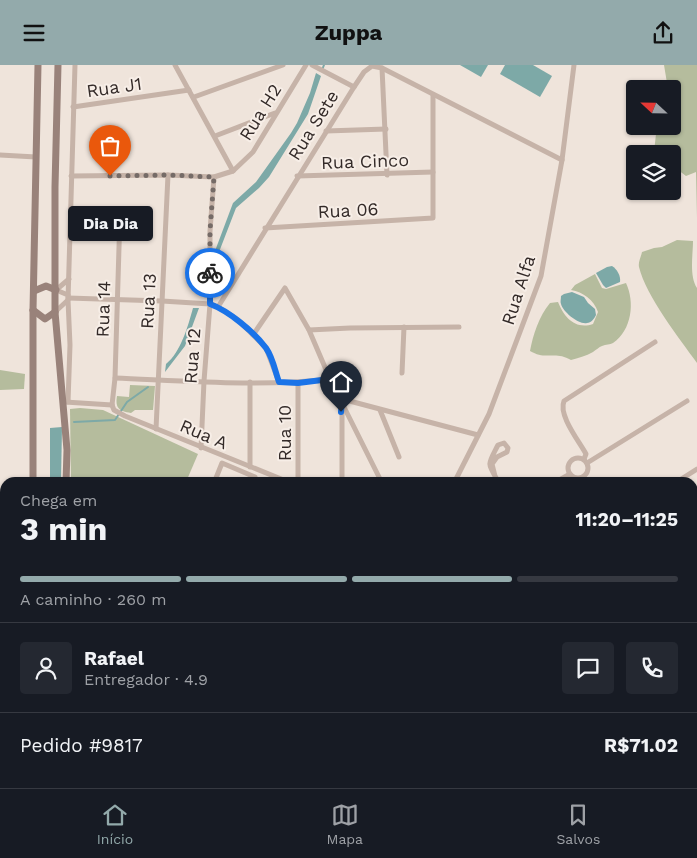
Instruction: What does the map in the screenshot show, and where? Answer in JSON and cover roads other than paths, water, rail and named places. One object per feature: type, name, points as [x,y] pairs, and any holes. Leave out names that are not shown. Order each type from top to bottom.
[{"type":"main road","points":[[33,477],[33,311],[38,65]]},
{"type":"main road","points":[[58,65],[54,277],[56,290],[55,312],[65,402],[66,477]]},
{"type":"main road","points":[[34,291],[46,286],[56,290]]},
{"type":"main road","points":[[33,311],[45,319],[55,312]]},
{"type":"street","points":[[75,65],[68,279],[70,345],[65,402],[113,407]]},
{"type":"street","points":[[71,176],[168,175],[214,177],[234,171],[175,65]]},
{"type":"street","points":[[194,97],[283,65]]},
{"type":"street","name":"Rua H2","points":[[234,171],[254,152],[306,65]]},
{"type":"street","points":[[312,65],[354,87]]},
{"type":"street","name":"Rua Alfa","points":[[457,477],[489,414],[541,276],[562,160],[574,65]]},
{"type":"street","name":"Rua Sete","points":[[218,307],[297,176],[364,72],[372,66],[382,68]]},
{"type":"street","points":[[382,68],[562,160]]},
{"type":"street","points":[[382,68],[386,129],[386,175]]},
{"type":"street","name":"Rua J1","points":[[73,107],[189,90]]},
{"type":"street","points":[[432,95],[434,172]]},
{"type":"street","points":[[216,136],[276,113]]},
{"type":"street","points":[[326,131],[386,129]]},
{"type":"street","points":[[0,155],[36,157]]},
{"type":"street","name":"Rua Cinco","points":[[297,176],[386,175],[434,172]]},
{"type":"street","name":"Rua 06","points":[[265,228],[433,218],[434,172]]},
{"type":"street","name":"Rua 13","points":[[156,429],[168,175]]},
{"type":"street","name":"Rua 12","points":[[201,448],[210,304],[210,231],[214,177]]},
{"type":"street","name":"Rua 14","points":[[113,407],[120,215]]},
{"type":"street","points":[[68,279],[56,290],[68,298],[202,303],[218,307],[237,319],[266,348],[279,382]]},
{"type":"street","points":[[253,335],[285,288],[309,330],[330,379],[342,399],[379,477]]},
{"type":"street","points":[[55,312],[68,298]]},
{"type":"street","points":[[402,373],[404,327]]},
{"type":"street","points":[[309,330],[459,327]]},
{"type":"street","points":[[582,477],[587,472],[586,454],[564,416],[562,405],[564,401],[655,342]]},
{"type":"street","points":[[115,378],[298,383],[330,379]]},
{"type":"street","points":[[250,382],[250,467]]},
{"type":"street","name":"Rua 10","points":[[298,383],[298,477]]},
{"type":"street","points":[[342,399],[478,435]]},
{"type":"street","points":[[342,399],[340,424],[342,477]]},
{"type":"street","points":[[586,461],[687,401]]},
{"type":"street","name":"Rua A","points":[[113,407],[125,416],[276,477]]},
{"type":"street","points":[[380,410],[399,457]]},
{"type":"street","points":[[502,443],[507,445],[508,450],[494,460],[492,468],[495,476],[490,469],[489,463],[498,445],[502,443]]},
{"type":"street","points":[[574,477],[570,474],[568,468],[572,460],[578,458],[586,461]]},
{"type":"street","points":[[216,477],[222,463],[256,477]]},
{"type":"street","points":[[684,477],[697,469]]},
{"type":"street","points":[[565,477],[570,474]]},
{"type":"water","points":[[460,65],[488,65],[481,77]]},
{"type":"water","points":[[505,65],[533,65],[552,76],[540,97],[500,74]]},
{"type":"water","points":[[316,73],[321,76],[308,114],[269,177],[236,208],[219,252],[215,251],[233,203],[256,182],[297,123]]},
{"type":"water","points":[[612,266],[620,277],[620,282],[606,288],[596,273]]},
{"type":"water","points":[[572,292],[584,297],[595,309],[596,315],[590,322],[584,323],[576,320],[562,307],[561,296]]},
{"type":"water","points":[[193,308],[199,308],[185,346],[165,372],[166,364],[176,353],[183,338]]},
{"type":"water","points":[[62,427],[61,477],[50,477],[50,428]]},
{"type":"waterway","points":[[322,70],[324,65]]},
{"type":"waterway","points":[[74,422],[115,420],[127,402],[148,387]]},
{"type":"place","name":"Dia Dia","points":[[110,176]]}]
